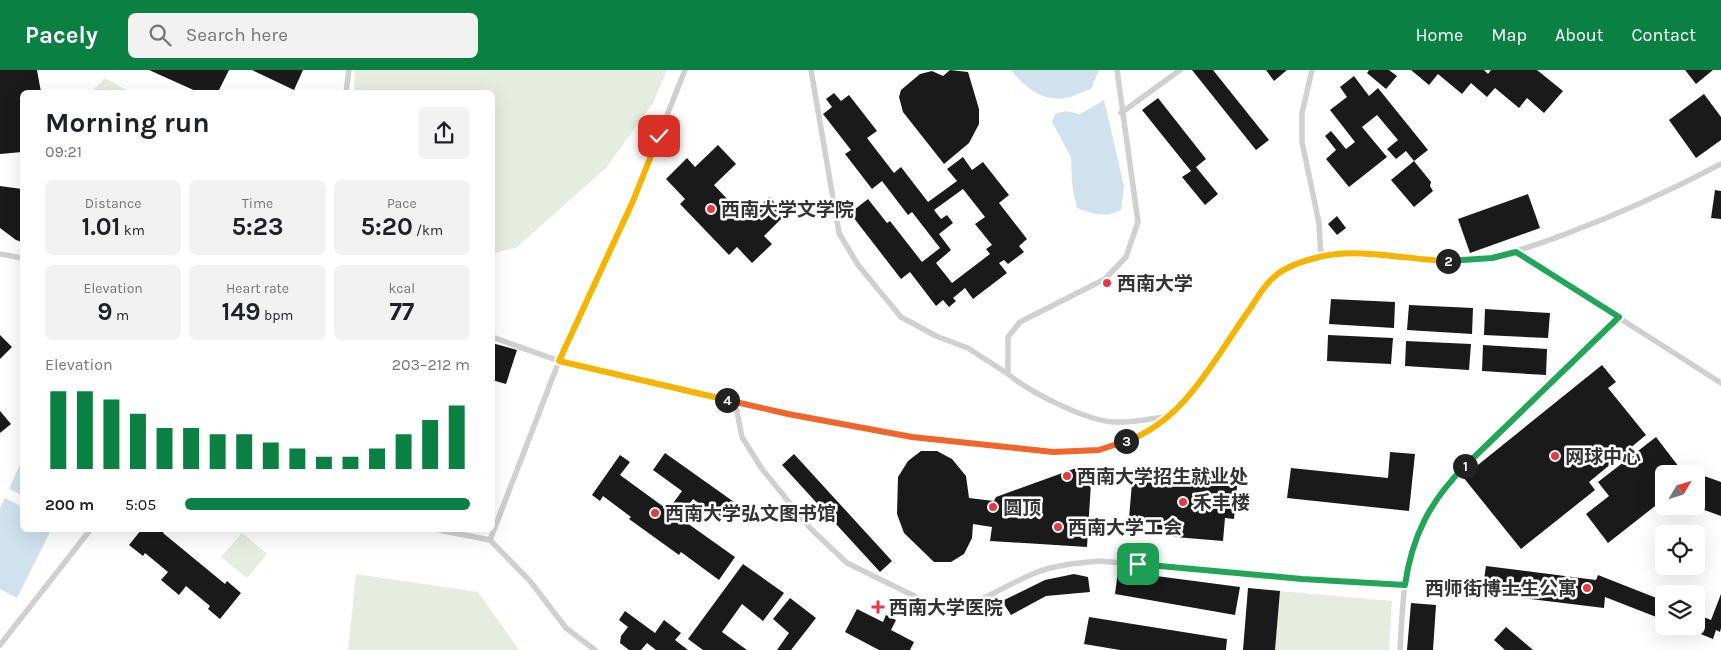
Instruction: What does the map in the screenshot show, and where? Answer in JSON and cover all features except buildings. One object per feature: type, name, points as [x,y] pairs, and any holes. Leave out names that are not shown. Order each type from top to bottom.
[{"type":"lane","points":[[346,90],[348,70]]},
{"type":"lane","points":[[495,527],[559,361],[633,201],[685,70]]},
{"type":"lane","points":[[811,70],[839,233],[858,265],[901,317],[936,336],[975,352],[1042,397],[1113,422],[1169,416]]},
{"type":"lane","points":[[1008,374],[1008,336],[1020,322],[1105,280],[1126,257],[1138,222],[1134,186],[1121,113],[1117,70]]},
{"type":"lane","points":[[1121,113],[1180,70]]},
{"type":"lane","points":[[1312,70],[1302,113],[1302,142],[1319,223],[1321,256]]},
{"type":"lane","points":[[495,338],[559,361],[735,402],[912,437],[1053,452],[1099,450],[1140,436],[1169,416],[1196,386],[1274,277],[1295,265],[1321,256],[1354,253],[1418,260],[1463,261],[1516,252],[1645,202],[1721,164]]},
{"type":"lane","points":[[1516,252],[1721,383]]},
{"type":"lane","points":[[0,254],[20,258]]},
{"type":"lane","points":[[1400,650],[1405,585],[1416,539],[1430,506],[1453,479],[1619,317]]},
{"type":"lane","points":[[735,402],[742,437],[762,469],[811,529],[847,563],[951,614],[1036,572],[1071,564],[1100,562],[1302,579],[1405,585]]},
{"type":"lane","points":[[0,645],[88,532]]},
{"type":"lane","points":[[449,532],[490,540],[530,581],[566,628],[595,650]]},
{"type":"lane","points":[[490,540],[493,532]]},
{"type":"shaded area","points":[[355,70],[667,70],[653,103],[606,168],[516,248],[495,253],[495,90],[354,90]]},
{"type":"shaded area","points":[[105,78],[126,90],[93,90]]},
{"type":"shaded area","points":[[242,533],[267,554],[247,578],[221,557]]},
{"type":"shaded area","points":[[356,574],[478,592],[519,650],[348,650]]},
{"type":"shaded area","points":[[1280,591],[1392,601],[1389,650],[1275,650]]},
{"type":"water","points":[[1011,70],[1099,70],[1091,89],[1057,99],[1034,92]]},
{"type":"water","points":[[1104,100],[1124,186],[1121,210],[1110,214],[1094,213],[1077,208],[1072,184],[1071,157],[1052,122],[1055,114],[1065,111],[1080,114]]},
{"type":"water","points":[[20,464],[20,494],[9,489]]},
{"type":"water","points":[[5,498],[20,506],[20,532],[50,532],[17,598],[0,589],[0,508]]},
{"type":"place","name":"西南大学文学院","points":[[711,209]]},
{"type":"place","name":"西南大学","points":[[1107,283]]},
{"type":"place","name":"网球中心","points":[[1555,456]]},
{"type":"place","name":"西南大学招生就业处","points":[[1067,476]]},
{"type":"place","name":"禾丰楼","points":[[1183,502]]},
{"type":"place","name":"圆顶","points":[[993,507]]},
{"type":"place","name":"西南大学弘文图书馆","points":[[655,513]]},
{"type":"place","name":"西南大学工会","points":[[1058,527]]},
{"type":"place","name":"西师街博士生公寓","points":[[1587,588]]},
{"type":"place","name":"西南大学医院","points":[[878,607]]},
{"type":"route","points":[[659,136],[633,201],[559,361],[788,414],[865,429],[912,437],[1053,452],[1099,450],[1140,436],[1169,416],[1196,386],[1274,277],[1295,265],[1321,256],[1354,253],[1418,260],[1463,261],[1492,258],[1516,252],[1619,317],[1453,479],[1430,506],[1416,539],[1405,585],[1302,579],[1138,564]]}]
